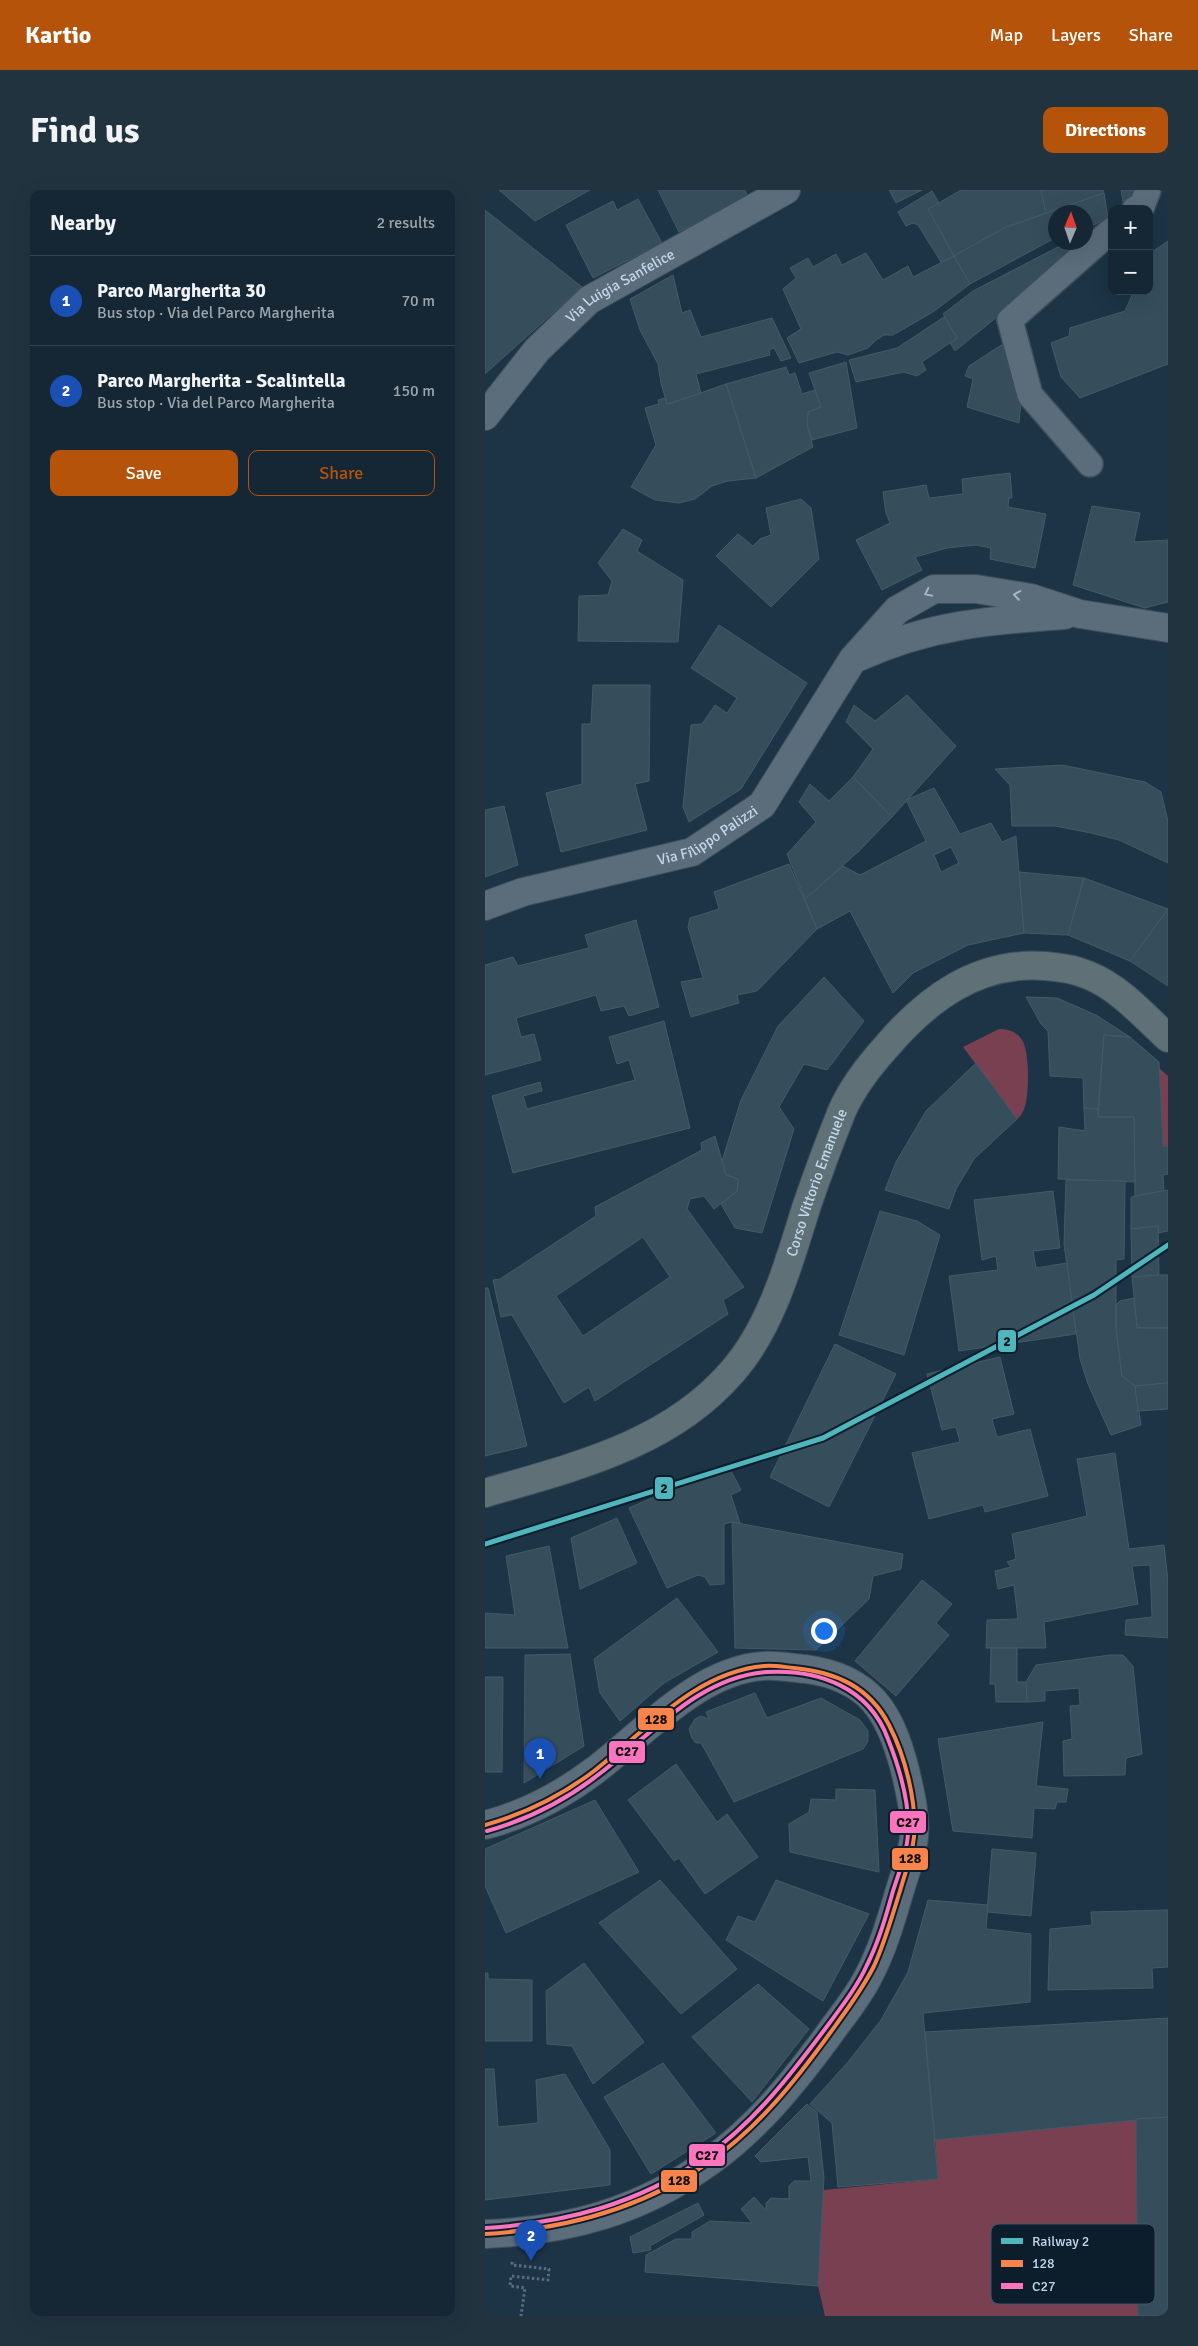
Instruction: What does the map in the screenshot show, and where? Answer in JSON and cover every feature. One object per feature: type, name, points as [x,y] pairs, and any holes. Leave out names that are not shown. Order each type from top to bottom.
[{"type":"main road","name":"Corso Vittorio Emanuele","points":[[485,1493],[572,1468],[640,1442],[681,1418],[709,1395],[733,1371],[754,1340],[789,1267],[807,1205],[843,1109],[874,1061],[899,1032],[925,1006],[954,985],[981,973],[1004,967],[1031,965],[1073,970],[1089,975],[1107,985],[1168,1038]]},
{"type":"street","name":"Via Luigia Sanfelice","points":[[485,416],[537,350],[589,300],[785,190]]},
{"type":"street","points":[[1142,205],[1148,190]]},
{"type":"street","points":[[1090,464],[1031,395],[1010,320],[1108,234]]},
{"type":"street","name":"Via Filippo Palizzi","points":[[485,906],[523,892],[692,852],[762,804],[853,659],[897,610],[934,589],[976,589],[1031,598],[1081,614],[1168,628]]},
{"type":"street","name":"Via Filippo Palizzi","points":[[853,659],[883,646],[936,629],[993,620],[1081,614]]},
{"type":"street","points":[[485,1826],[520,1814],[567,1789],[591,1773],[676,1704],[710,1682],[736,1670],[765,1666],[825,1673],[861,1689],[876,1702],[891,1726],[897,1742],[912,1802],[914,1823],[912,1848],[896,1902],[881,1949],[867,1979],[850,2007],[802,2070],[758,2120],[707,2163],[667,2188],[627,2208],[587,2221],[540,2230],[485,2234]]},
{"type":"path","points":[[513,2254],[512,2265],[549,2269],[548,2280],[511,2276],[510,2286],[525,2288],[521,2316]]},
{"type":"shaded area","points":[[999,1029],[1009,1030],[1018,1035],[1025,1046],[1027,1055],[1027,1099],[1022,1114],[1017,1119],[963,1047]]},
{"type":"shaded area","points":[[1159,1068],[1168,1076],[1168,1146],[1163,1146]]},
{"type":"shaded area","points":[[1136,2119],[1137,2224],[991,2224],[991,2304],[1138,2304],[1138,2316],[825,2316],[818,2286],[823,2190],[938,2179],[935,2140]]},
{"type":"building","points":[[499,190],[590,190],[535,221]]},
{"type":"building","points":[[658,190],[745,190],[748,197],[679,232]]},
{"type":"building","points":[[889,190],[922,190],[896,203]]},
{"type":"building","points":[[961,190],[1041,190],[1046,213],[1004,228],[954,256],[928,209]]},
{"type":"building","points":[[1041,190],[1103,190],[1104,193],[1069,205],[1048,205],[1048,212],[1046,213]]},
{"type":"building","points":[[1121,190],[1141,190],[1139,195],[1123,202]]},
{"type":"building","points":[[932,191],[939,203],[928,209],[954,256],[941,262],[918,225],[913,223],[906,226],[898,212]]},
{"type":"building","points":[[1104,193],[1108,218],[1093,225],[1093,205],[1070,205]]},
{"type":"building","points":[[638,199],[662,243],[593,278],[566,225],[613,201],[617,210]]},
{"type":"building","points":[[485,210],[582,287],[485,374]]},
{"type":"building","points":[[1048,213],[1048,242],[970,284],[954,256],[1004,228]]},
{"type":"building","points":[[1168,241],[1168,364],[1080,398],[1061,377],[1051,343],[1069,336],[1070,328],[1125,311],[1132,295],[1153,295],[1153,251]]},
{"type":"building","points":[[1052,250],[1067,250],[1071,257],[955,351],[950,343],[957,338],[943,314],[973,291]]},
{"type":"building","points":[[1067,250],[1076,250],[1071,257]]},
{"type":"building","points":[[866,253],[883,280],[908,266],[913,277],[954,256],[970,284],[933,312],[893,335],[884,335],[868,348],[848,355],[837,352],[799,363],[787,338],[801,329],[783,289],[796,278],[790,268],[808,258],[813,267],[836,254],[842,265]]},
{"type":"building","points":[[673,275],[682,313],[690,310],[701,337],[772,318],[791,358],[781,361],[774,348],[769,350],[770,355],[696,374],[701,393],[667,404],[658,364],[640,330],[630,299]]},
{"type":"building","points":[[944,317],[957,338],[922,362],[926,370],[917,376],[904,372],[856,382],[849,360],[897,348]]},
{"type":"building","points":[[1006,342],[1021,402],[1019,423],[967,407],[973,379],[965,376],[969,366]]},
{"type":"building","points":[[846,362],[857,428],[812,440],[807,424],[808,412],[821,407],[809,373]]},
{"type":"building","points":[[786,367],[789,375],[795,373],[802,394],[815,390],[821,407],[808,412],[807,424],[813,447],[756,478],[726,384]]},
{"type":"building","points":[[726,384],[756,478],[728,481],[712,486],[695,499],[679,503],[655,500],[631,487],[656,445],[645,408],[659,404],[658,400],[665,398],[667,404],[672,403]]},
{"type":"building","points":[[1010,473],[1012,498],[1009,498],[1008,507],[1046,514],[1035,568],[990,559],[991,548],[976,545],[947,548],[915,557],[922,570],[882,590],[856,540],[890,523],[886,513],[883,492],[926,485],[929,498],[963,494],[962,479]]},
{"type":"building","points":[[801,499],[811,508],[819,559],[771,607],[716,556],[738,534],[753,546],[760,539],[771,535],[766,508]]},
{"type":"building","points":[[1092,506],[1140,513],[1134,542],[1168,540],[1168,602],[1145,608],[1073,585]]},
{"type":"building","points":[[623,529],[642,540],[637,551],[683,580],[678,642],[578,641],[579,596],[608,595],[612,581],[598,563]]},
{"type":"building","points":[[719,625],[807,683],[741,789],[689,822],[683,807],[691,725],[702,724],[715,705],[727,713],[737,698],[691,668]]},
{"type":"building","points":[[593,685],[650,685],[649,781],[635,784],[647,830],[561,852],[546,793],[582,784],[582,724],[591,724]]},
{"type":"building","points":[[907,695],[956,746],[892,817],[853,777],[873,749],[846,722],[854,705],[875,721]]},
{"type":"building","points":[[1062,765],[1145,782],[1161,792],[1168,821],[1168,863],[1119,840],[1091,833],[1055,826],[1012,826],[1010,785],[995,769]]},
{"type":"building","points":[[853,777],[892,817],[859,851],[805,899],[787,854],[816,822],[799,802],[810,784],[829,801]]},
{"type":"building","points":[[934,788],[960,834],[991,823],[1002,842],[1016,836],[1024,933],[968,945],[913,973],[893,993],[850,911],[817,929],[805,899],[843,866],[860,875],[926,841],[906,800]],"holes":[[[951,847],[959,863],[941,872],[934,855]]]},
{"type":"building","points":[[504,806],[518,865],[485,877],[485,810]]},
{"type":"building","points":[[789,864],[817,929],[757,991],[737,995],[739,1003],[691,1017],[681,982],[703,978],[688,927],[690,918],[719,909],[714,892]]},
{"type":"building","points":[[1019,872],[1084,878],[1068,935],[1024,933]]},
{"type":"building","points":[[1084,878],[1168,909],[1130,961],[1068,935]]},
{"type":"building","points":[[1168,909],[1168,986],[1130,961]]},
{"type":"building","points":[[636,920],[659,1007],[629,1016],[624,1006],[601,1011],[596,995],[516,1018],[521,1037],[534,1034],[541,1060],[485,1075],[485,965],[513,957],[518,966],[589,948],[585,935]]},
{"type":"building","points":[[824,977],[864,1021],[827,1070],[804,1064],[779,1107],[794,1129],[762,1233],[735,1228],[721,1204],[737,1191],[738,1179],[726,1175],[722,1161],[741,1100],[778,1026]]},
{"type":"building","points":[[1026,997],[1057,998],[1096,1015],[1130,1037],[1104,1035],[1098,1109],[1084,1108],[1083,1078],[1050,1076],[1048,1031],[1041,1024]]},
{"type":"building","points":[[664,1021],[690,1128],[513,1173],[492,1096],[540,1082],[542,1091],[523,1096],[527,1109],[635,1080],[629,1060],[617,1064],[609,1037]]},
{"type":"building","points":[[1104,1035],[1130,1037],[1159,1062],[1163,1146],[1168,1146],[1168,1174],[1163,1175],[1164,1191],[1135,1196],[1134,1117],[1098,1117]]},
{"type":"building","points":[[976,1063],[1017,1119],[974,1159],[956,1189],[949,1209],[885,1190],[896,1162],[926,1111]]},
{"type":"building","points":[[1084,1108],[1098,1109],[1098,1117],[1134,1117],[1135,1182],[1058,1179],[1059,1127],[1085,1131]]},
{"type":"building","points":[[715,1136],[726,1175],[738,1179],[737,1191],[714,1209],[704,1196],[690,1199],[687,1209],[744,1287],[723,1300],[728,1314],[595,1401],[589,1387],[564,1403],[512,1315],[501,1317],[493,1280],[500,1279],[596,1216],[595,1207],[702,1150],[701,1143]],"holes":[[[643,1237],[670,1277],[583,1336],[556,1296]]]},
{"type":"building","points":[[1066,1180],[1125,1181],[1124,1259],[1116,1260],[1116,1328],[1122,1376],[1135,1386],[1141,1425],[1111,1435],[1088,1384],[1080,1359],[1064,1244]]},
{"type":"building","points":[[1168,1190],[1168,1231],[1158,1233],[1158,1226],[1131,1229],[1131,1197]]},
{"type":"building","points":[[1053,1191],[1060,1248],[1033,1251],[1036,1268],[1067,1263],[1076,1334],[959,1351],[949,1276],[998,1270],[996,1256],[982,1260],[974,1200]]},
{"type":"building","points":[[880,1211],[917,1221],[940,1235],[904,1355],[839,1335]]},
{"type":"building","points":[[1158,1226],[1159,1275],[1132,1277],[1131,1229]]},
{"type":"building","points":[[1168,1275],[1168,1328],[1137,1328],[1132,1277]]},
{"type":"building","points":[[485,1288],[488,1288],[527,1446],[485,1456]]},
{"type":"building","points":[[1134,1298],[1137,1328],[1168,1328],[1168,1383],[1135,1386],[1122,1376],[1116,1328],[1116,1305],[1120,1301]]},
{"type":"building","points":[[835,1344],[896,1374],[829,1507],[770,1477]]},
{"type":"building","points":[[1000,1357],[1014,1414],[992,1419],[997,1437],[1030,1429],[1048,1496],[985,1512],[983,1505],[929,1519],[912,1453],[960,1442],[956,1427],[942,1430],[927,1374]]},
{"type":"building","points":[[1168,1383],[1168,1409],[1138,1411],[1135,1386]]},
{"type":"building","points":[[1115,1453],[1129,1549],[1164,1545],[1168,1581],[1168,1638],[1125,1635],[1126,1620],[1152,1617],[1150,1565],[1132,1566],[1138,1604],[1044,1622],[1046,1648],[986,1648],[987,1620],[1018,1619],[1014,1585],[998,1589],[995,1571],[1011,1567],[1007,1562],[1016,1559],[1012,1534],[1087,1516],[1077,1459]]},
{"type":"building","points":[[728,1465],[741,1490],[731,1495],[740,1523],[724,1524],[724,1584],[710,1585],[705,1577],[698,1575],[667,1588],[629,1508]]},
{"type":"building","points":[[617,1518],[637,1563],[580,1589],[571,1538]]},
{"type":"building","points":[[732,1522],[903,1554],[901,1569],[873,1576],[869,1599],[816,1650],[735,1648]]},
{"type":"building","points":[[549,1546],[568,1648],[485,1648],[485,1613],[515,1615],[506,1556]]},
{"type":"building","points":[[922,1580],[952,1604],[936,1623],[949,1635],[896,1696],[855,1661]]},
{"type":"building","points":[[677,1598],[718,1652],[664,1683],[620,1721],[600,1693],[594,1659]]},
{"type":"building","points":[[991,1648],[1017,1648],[1017,1682],[1026,1682],[1027,1702],[996,1702],[995,1684],[990,1684]]},
{"type":"building","points":[[570,1654],[584,1746],[524,1783],[525,1655]]},
{"type":"building","points":[[1123,1655],[1133,1666],[1142,1754],[1126,1758],[1125,1775],[1064,1776],[1063,1741],[1072,1739],[1070,1706],[1080,1705],[1079,1688],[1045,1691],[1045,1701],[1027,1702],[1026,1682],[1036,1665]]},
{"type":"building","points":[[485,1677],[503,1677],[502,1772],[485,1772]]},
{"type":"building","points":[[755,1693],[767,1718],[821,1698],[860,1720],[868,1731],[868,1741],[863,1749],[734,1802],[701,1743],[696,1743],[689,1729],[695,1719],[701,1716],[709,1719],[706,1712]]},
{"type":"building","points":[[1043,1722],[1036,1786],[1068,1789],[1066,1802],[1057,1802],[1055,1809],[1034,1808],[1032,1838],[953,1831],[938,1739]]},
{"type":"building","points":[[676,1764],[717,1822],[727,1814],[758,1857],[705,1894],[679,1858],[674,1861],[628,1800]]},
{"type":"building","points":[[836,1789],[875,1790],[879,1872],[790,1852],[789,1824],[809,1812],[811,1799],[836,1800]]},
{"type":"building","points":[[595,1800],[639,1872],[506,1933],[485,1886],[485,1849]]},
{"type":"building","points":[[992,1849],[1036,1853],[1031,1916],[987,1912]]},
{"type":"building","points":[[660,1880],[737,1969],[681,2014],[599,1923]]},
{"type":"building","points":[[776,1880],[869,1914],[823,2001],[726,1940],[738,1916],[755,1922]]},
{"type":"building","points":[[928,1900],[988,1905],[986,1929],[1031,1934],[1030,2002],[923,2013],[938,2179],[838,2187],[832,2123],[810,2104],[848,2062],[881,2020],[908,1972]]},
{"type":"building","points":[[1168,1910],[1168,1967],[1152,1968],[1153,1988],[1048,1990],[1050,1929],[1092,1925],[1091,1912]]},
{"type":"building","points":[[584,1963],[644,2042],[593,2084],[572,2046],[547,2044],[546,1991]]},
{"type":"building","points":[[485,1973],[488,1973],[488,1979],[532,1980],[532,2041],[485,2041]]},
{"type":"building","points":[[758,1984],[809,2029],[752,2102],[692,2037]]},
{"type":"building","points":[[1168,2018],[1168,2117],[935,2140],[925,2032]]},
{"type":"building","points":[[663,2063],[716,2133],[651,2174],[604,2097]]},
{"type":"building","points":[[485,2069],[494,2069],[498,2127],[538,2123],[536,2080],[565,2074],[610,2150],[610,2185],[485,2200]]},
{"type":"building","points":[[807,2104],[817,2112],[824,2178],[818,2286],[645,2272],[646,2255],[676,2239],[692,2239],[692,2232],[710,2221],[752,2223],[741,2209],[754,2197],[766,2210],[766,2203],[771,2198],[789,2199],[789,2186],[794,2181],[811,2181],[808,2157],[761,2162],[755,2156]]},
{"type":"building","points":[[1168,2117],[1168,2316],[1138,2316],[1138,2304],[1155,2304],[1155,2224],[1137,2224],[1136,2119]]},
{"type":"building","points":[[698,2203],[704,2215],[650,2246],[651,2250],[633,2253],[630,2237]]},
{"type":"rail line","name":"2","points":[[485,1544],[823,1438],[1094,1295],[1168,1245]]},
{"type":"transit line","name":"128","points":[[485,1825],[528,1810],[569,1788],[594,1771],[652,1722],[694,1691],[716,1679],[739,1671],[764,1666],[779,1666],[823,1673],[849,1683],[871,1700],[881,1712],[895,1737],[909,1780],[914,1809],[914,1837],[908,1864],[885,1938],[874,1966],[859,1992],[804,2068],[760,2119],[727,2149],[709,2162],[657,2192],[630,2204],[574,2221],[545,2227],[485,2234]]},
{"type":"transit line","name":"C27","points":[[485,2228],[572,2216],[627,2199],[654,2187],[705,2157],[756,2113],[801,2061],[854,1989],[863,1973],[879,1938],[902,1862],[906,1848],[908,1821],[903,1785],[896,1761],[879,1721],[868,1706],[855,1694],[822,1678],[804,1674],[766,1672],[741,1676],[717,1685],[674,1713],[614,1763],[569,1795],[530,1816],[487,1831]]},
{"type":"place","name":"Parco Margherita 30","points":[[540,1779]]},
{"type":"place","name":"Parco Margherita - Scalintella","points":[[531,2261]]}]
